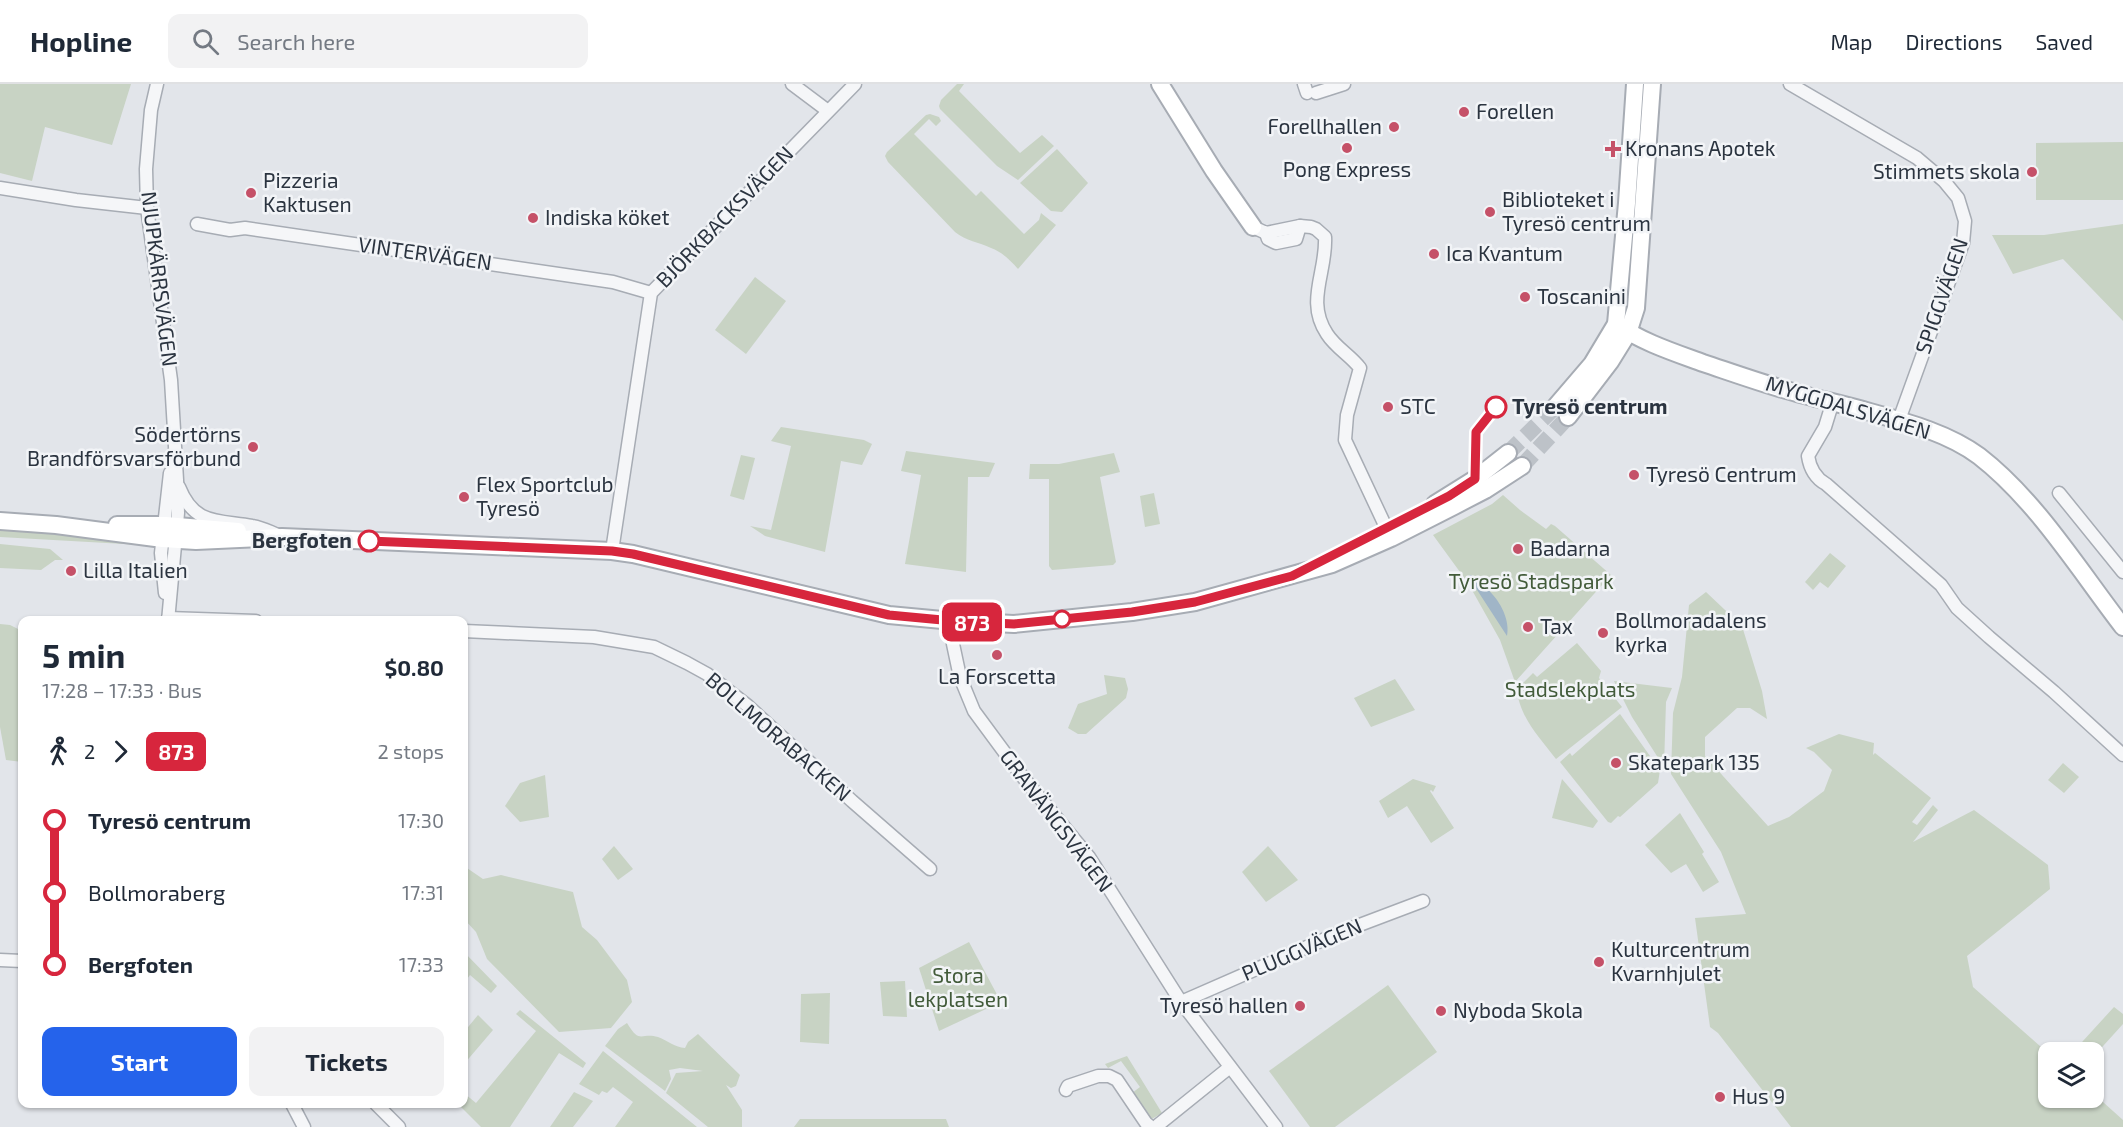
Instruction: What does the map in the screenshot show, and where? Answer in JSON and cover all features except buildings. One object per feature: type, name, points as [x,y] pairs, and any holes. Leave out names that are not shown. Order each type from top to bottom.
[{"type":"street","name":"NJUPKÄRRSVÄGEN","points":[[157,84],[151,110],[146,169],[147,208],[170,369],[177,480],[170,532],[161,553],[168,616]]},
{"type":"street","points":[[792,84],[828,111]]},
{"type":"street","name":"BJÖRKBACKSVÄGEN","points":[[612,551],[651,293],[855,84]]},
{"type":"street","points":[[1160,84],[1214,171],[1260,230],[1300,226],[1316,229],[1325,237],[1326,246],[1316,300],[1320,318],[1327,333],[1337,346],[1352,357],[1360,368],[1347,414],[1345,440],[1389,533]]},
{"type":"street","points":[[1309,90],[1344,84]]},
{"type":"street","points":[[1622,329],[1635,84]]},
{"type":"street","points":[[1562,411],[1610,362],[1622,329],[1636,308],[1652,84]]},
{"type":"street","name":"SPIGGVÄGEN","points":[[1790,84],[1912,155],[1944,181],[1958,198],[1965,221],[1963,243],[1899,420]]},
{"type":"street","points":[[0,188],[87,202],[147,208]]},
{"type":"street","name":"VINTERVÄGEN","points":[[197,224],[230,230],[246,228],[613,282],[651,293]]},
{"type":"street","name":"MYGGDALSVÄGEN","points":[[1622,329],[1658,346],[1734,373],[1785,390],[1899,420],[1947,438],[1984,461],[2034,512],[2121,621]]},
{"type":"street","points":[[1833,401],[1825,427],[1808,456],[1812,471],[1941,585],[1957,608],[2123,755]]},
{"type":"street","name":"NJUPKÄRRSVÄGEN","points":[[170,532],[173,439]]},
{"type":"street","points":[[1389,533],[1475,479],[1508,453]]},
{"type":"street","points":[[0,521],[170,532],[612,551],[633,554],[889,615],[1014,624],[1132,612],[1195,602],[1292,576],[1326,557],[1389,533],[1485,490],[1522,466]]},
{"type":"street","points":[[177,480],[184,499],[207,519],[219,523],[254,526],[282,537]]},
{"type":"street","points":[[2059,493],[2123,572]]},
{"type":"street","name":"GRANÄNGSVÄGEN","points":[[953,621],[953,644],[960,677],[974,711],[1022,776],[1089,857],[1181,1002],[1276,1127]]},
{"type":"street","name":"BOLLMORABACKEN","points":[[468,631],[594,637],[654,647],[687,663],[707,674],[748,706],[930,869]]},
{"type":"street","name":"PLUGGVÄGEN","points":[[1181,1002],[1341,932],[1423,901]]},
{"type":"street","points":[[0,960],[18,961]]},
{"type":"street","points":[[1158,1127],[1230,1067]]},
{"type":"street","points":[[1066,1090],[1068,1086],[1098,1076],[1109,1076],[1117,1080],[1151,1127]]},
{"type":"street","points":[[294,1108],[304,1127]]},
{"type":"street","points":[[380,1108],[399,1127]]},
{"type":"green space","points":[[0,84],[131,84],[112,145],[45,127],[32,181],[0,173]]},
{"type":"green space","points":[[957,84],[964,84],[959,91],[1020,153],[1042,135],[1054,146],[1018,180],[997,166],[940,109],[941,100]]},
{"type":"green space","points":[[926,115],[939,117],[941,121],[936,126],[929,119],[914,134],[976,196],[981,191],[1024,234],[1039,220],[1041,213],[1056,225],[1018,269],[999,252],[955,232],[888,162],[885,156],[887,152]]},
{"type":"green space","points":[[2123,142],[2123,200],[2036,200],[2036,143]]},
{"type":"green space","points":[[1057,149],[1088,183],[1062,212],[1051,211],[1020,183]]},
{"type":"green space","points":[[2123,224],[2123,321],[2063,259],[2013,274],[1992,235],[2044,235]]},
{"type":"green space","points":[[755,277],[786,301],[746,354],[715,330]]},
{"type":"green space","points":[[781,427],[864,440],[872,444],[862,465],[841,461],[825,552],[765,536],[750,526],[771,530],[791,446],[771,441]]},
{"type":"green space","points":[[906,451],[995,463],[989,477],[968,477],[966,572],[905,564],[921,475],[901,471]]},
{"type":"green space","points":[[1114,453],[1120,472],[1100,477],[1116,562],[1113,565],[1052,570],[1049,566],[1049,479],[1029,479],[1030,464],[1059,464]]},
{"type":"green space","points":[[741,455],[755,458],[744,500],[730,496]]},
{"type":"green space","points":[[1154,493],[1160,524],[1145,527],[1140,496]]},
{"type":"green space","name":"Tyresö Stadspark","points":[[1503,495],[1546,529],[1551,524],[1555,526],[1611,575],[1515,682],[1500,640],[1468,583],[1433,535],[1492,504]]},
{"type":"green space","points":[[0,530],[142,540],[142,545],[0,537]]},
{"type":"green space","points":[[0,544],[50,549],[63,560],[55,560],[41,570],[0,568]]},
{"type":"green space","points":[[1830,553],[1846,566],[1828,588],[1820,582],[1813,590],[1805,582]]},
{"type":"green space","points":[[1706,592],[1742,626],[1762,691],[1767,719],[1750,708],[1737,708],[1705,737],[1705,756],[1768,826],[1789,817],[1824,791],[1832,770],[1814,752],[1806,748],[1839,734],[1874,743],[1873,755],[1875,753],[1931,798],[1912,822],[1917,825],[1933,805],[1938,810],[1913,842],[1974,810],[2048,865],[2050,889],[1967,956],[1973,987],[2038,1044],[2038,1108],[2104,1108],[2104,1103],[2123,1120],[2123,1127],[1791,1127],[1718,1033],[1710,1027],[1695,918],[1746,914],[1721,852],[1671,774],[1673,713],[1682,677],[1689,605]]},
{"type":"green space","points":[[0,624],[18,629],[18,762],[6,760],[0,727]]},
{"type":"green space","name":"Stadslekplats","points":[[1577,643],[1601,671],[1599,678],[1622,707],[1556,759],[1526,718],[1517,689],[1533,673],[1537,677]]},
{"type":"green space","points":[[1104,675],[1125,678],[1128,689],[1126,698],[1086,734],[1078,734],[1068,728],[1078,704],[1107,694]]},
{"type":"green space","points":[[1395,679],[1415,710],[1371,727],[1354,698]]},
{"type":"green space","points":[[1614,681],[1672,688],[1666,702],[1664,767],[1632,717]]},
{"type":"green space","name":"Skatepark 135","points":[[1620,714],[1660,770],[1658,783],[1611,823],[1560,762],[1570,753],[1572,756]]},
{"type":"green space","points":[[2063,763],[2079,777],[2064,793],[2048,780]]},
{"type":"green space","points":[[545,775],[549,817],[520,822],[505,806],[520,783]]},
{"type":"green space","points":[[1413,779],[1436,786],[1433,792],[1430,791],[1454,828],[1431,843],[1407,806],[1388,818],[1379,801]]},
{"type":"green space","points":[[1562,779],[1598,821],[1593,828],[1552,818]]},
{"type":"green space","points":[[1680,813],[1719,882],[1703,892],[1686,864],[1671,873],[1645,845]]},
{"type":"green space","points":[[614,846],[633,869],[618,880],[602,859]]},
{"type":"green space","points":[[1268,846],[1298,880],[1266,902],[1242,872]]},
{"type":"green space","points":[[468,869],[483,879],[501,875],[573,892],[582,927],[597,940],[627,980],[632,1002],[611,1028],[559,1032],[487,959],[476,932],[468,923]]},
{"type":"green space","name":"Stora lekplatsen","points":[[969,942],[1001,1002],[939,1031],[919,968]]},
{"type":"green space","points":[[468,956],[497,986],[491,993],[470,975],[468,978]]},
{"type":"green space","points":[[905,981],[907,1017],[883,1016],[880,982]]},
{"type":"green space","points":[[1388,985],[1437,1052],[1335,1127],[1310,1127],[1269,1071]]},
{"type":"green space","points":[[830,993],[829,1044],[800,1042],[801,994]]},
{"type":"green space","points":[[2114,1007],[2123,1014],[2123,1024],[2104,1045],[2104,1042],[2082,1042]]},
{"type":"green space","points":[[520,1010],[586,1063],[583,1068],[559,1053],[510,1127],[481,1127],[462,1108],[468,1108],[468,1096],[476,1103],[536,1031],[516,1014]]},
{"type":"green space","points":[[478,1015],[493,1030],[468,1059],[468,1027]]},
{"type":"green space","points":[[627,1023],[638,1036],[658,1037],[685,1048],[688,1042],[698,1034],[740,1075],[736,1086],[731,1088],[726,1085],[742,1110],[742,1127],[708,1127],[666,1093],[676,1073],[703,1071],[680,1068],[669,1070],[671,1079],[665,1091],[605,1046],[618,1029]]},
{"type":"green space","points":[[603,1051],[697,1127],[615,1127],[633,1102],[613,1087],[607,1093],[602,1091],[599,1095],[579,1084]]},
{"type":"green space","points":[[1127,1056],[1162,1113],[1150,1120],[1132,1093],[1140,1087],[1121,1061],[1108,1068],[1105,1064]]},
{"type":"green space","points":[[574,1092],[593,1101],[573,1127],[550,1127]]},
{"type":"green space","points":[[800,1119],[946,1119],[949,1127],[794,1127]]},
{"type":"water","points":[[1471,575],[1488,589],[1505,614],[1507,636],[1468,576]]},
{"type":"tunnel","points":[[1508,453],[1556,406]]},
{"type":"tunnel","points":[[1522,466],[1568,417]]},
{"type":"bus line","name":"873","points":[[369,541],[612,551],[633,554],[889,615],[953,621],[1014,624],[1132,612],[1195,602],[1292,576],[1449,496],[1475,479],[1476,432],[1496,407]]},
{"type":"place","name":"Forellen","points":[[1464,112]]},
{"type":"place","name":"Forellhallen","points":[[1394,127]]},
{"type":"place","name":"Pong Express","points":[[1347,148]]},
{"type":"place","name":"Kronans Apotek","points":[[1613,149]]},
{"type":"place","name":"Stimmets skola","points":[[2032,172]]},
{"type":"place","name":"Pizzeria Kaktusen","points":[[251,193]]},
{"type":"place","name":"Biblioteket i Tyresö centrum","points":[[1490,212]]},
{"type":"place","name":"Indiska köket","points":[[533,218]]},
{"type":"place","name":"Ica Kvantum","points":[[1434,254]]},
{"type":"place","name":"Toscanini","points":[[1525,297]]},
{"type":"place","name":"STC","points":[[1388,407]]},
{"type":"place","name":"Tyresö centrum","points":[[1496,407]]},
{"type":"place","name":"Södertörns Brandförsvarsförbund","points":[[253,447]]},
{"type":"place","name":"Tyresö Centrum","points":[[1634,475]]},
{"type":"place","name":"Flex Sportclub Tyresö","points":[[464,497]]},
{"type":"place","name":"Bergfoten","points":[[369,541]]},
{"type":"place","name":"Badarna","points":[[1518,549]]},
{"type":"place","name":"Lilla Italien","points":[[71,571]]},
{"type":"place","name":"Tax","points":[[1528,627]]},
{"type":"place","name":"Bollmoradalens kyrka","points":[[1603,633]]},
{"type":"place","name":"La Forscetta","points":[[997,655]]},
{"type":"place","name":"Skatepark 135","points":[[1616,763]]},
{"type":"place","name":"Kulturcentrum Kvarnhjulet","points":[[1599,962]]},
{"type":"place","name":"Tyresö hallen","points":[[1300,1006]]},
{"type":"place","name":"Nyboda Skola","points":[[1441,1011]]},
{"type":"place","name":"Hus 9","points":[[1720,1097]]}]
